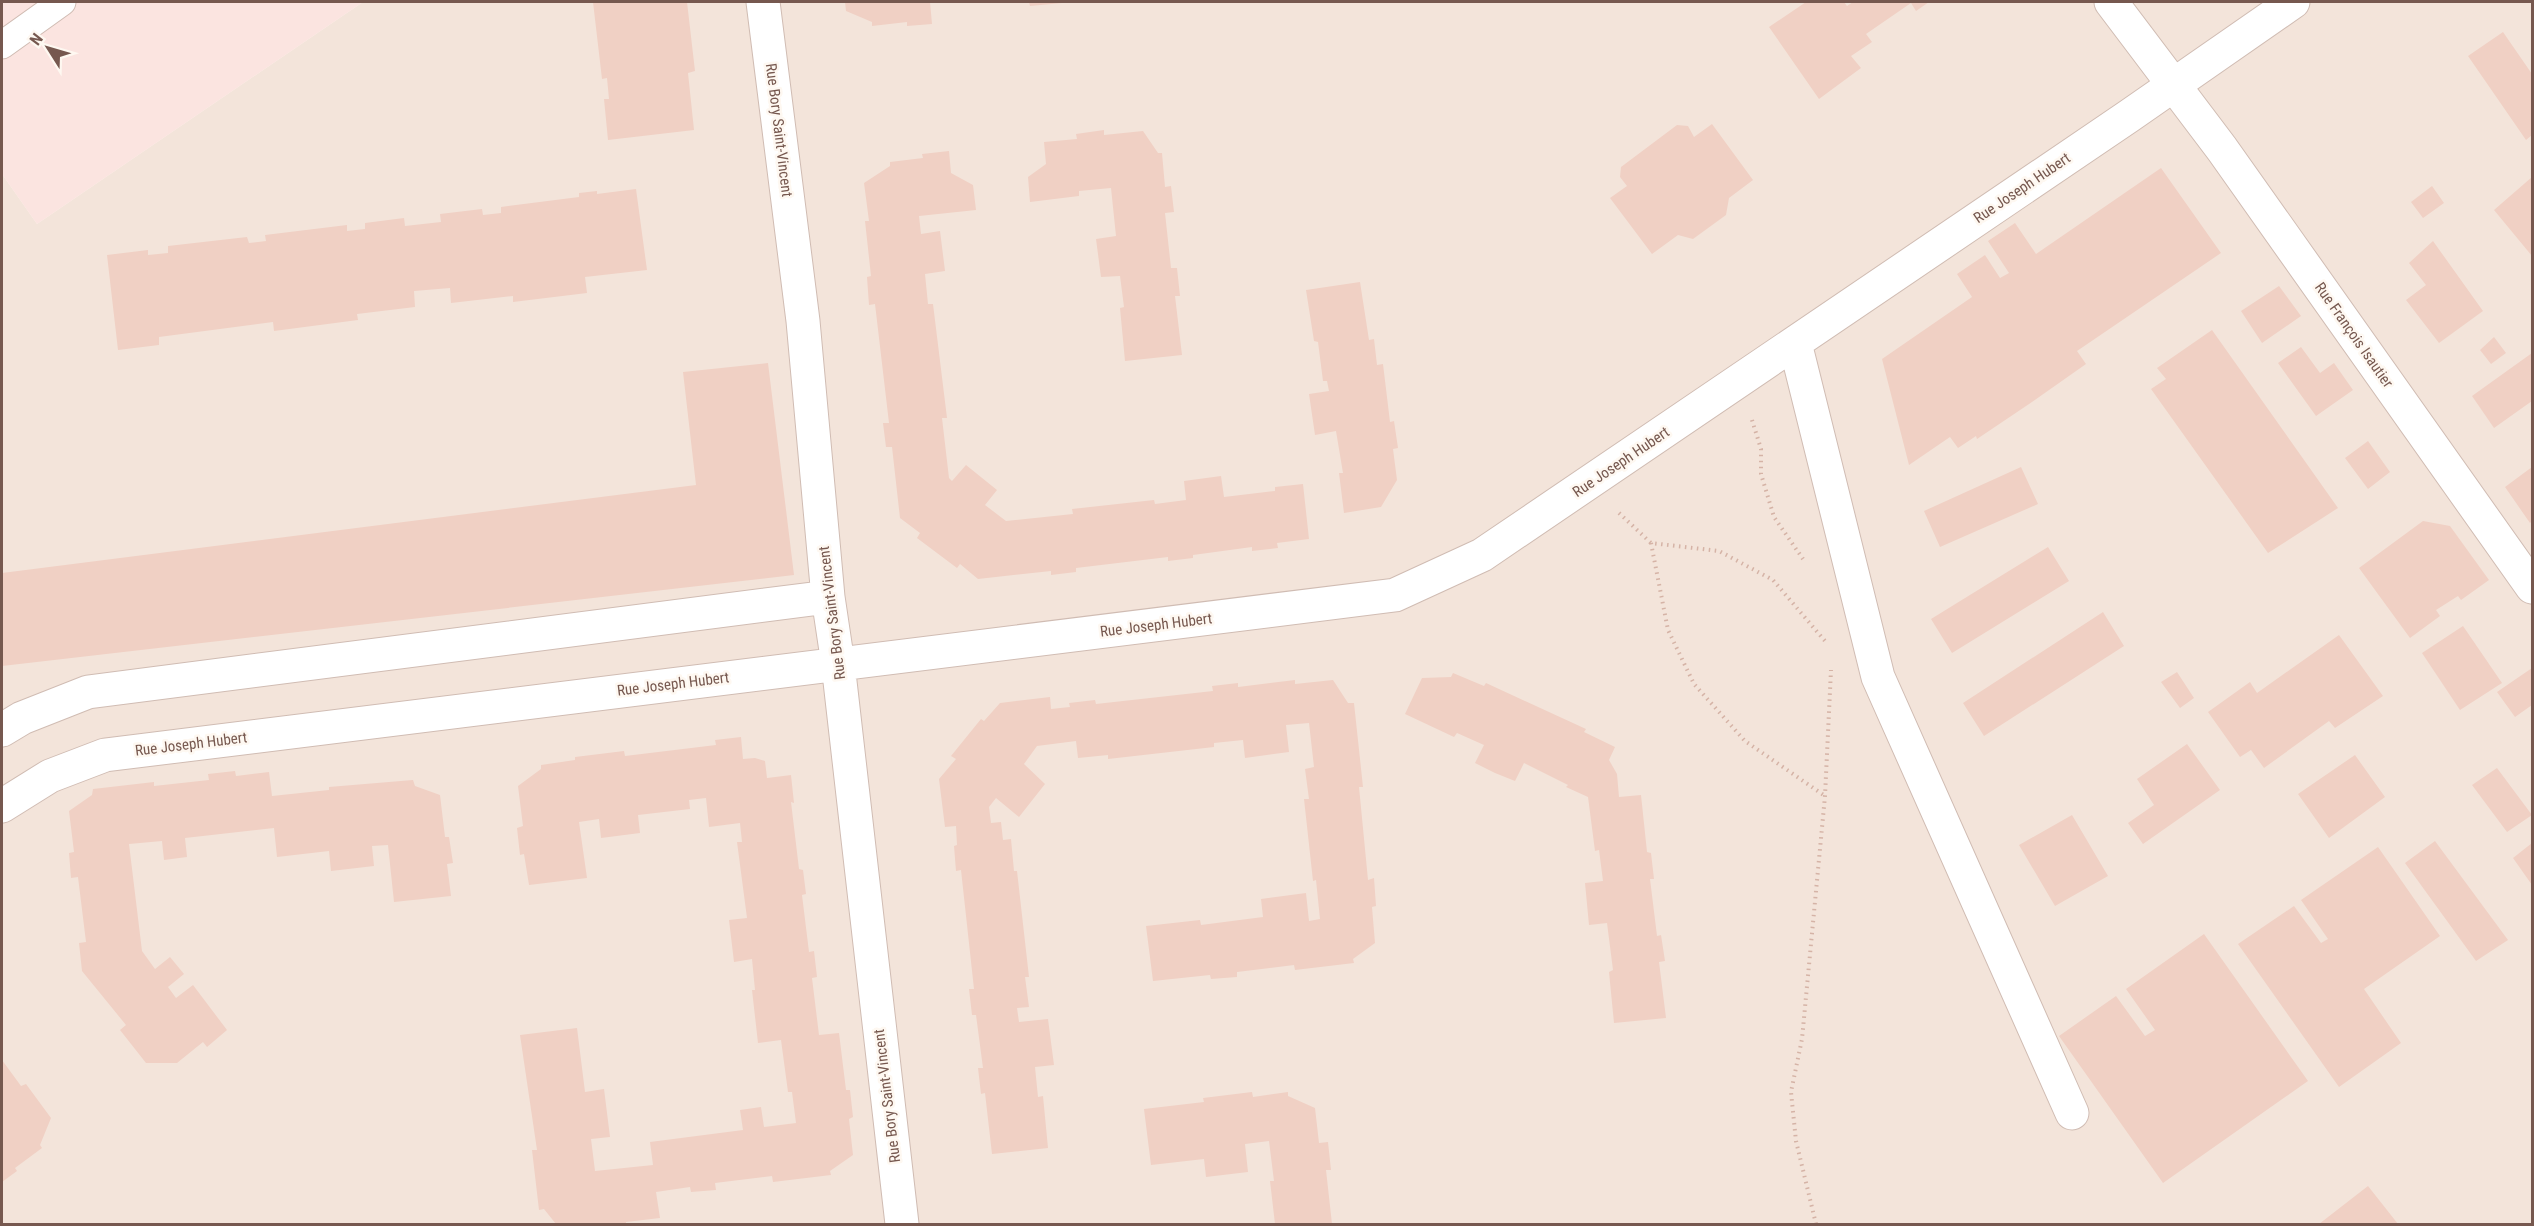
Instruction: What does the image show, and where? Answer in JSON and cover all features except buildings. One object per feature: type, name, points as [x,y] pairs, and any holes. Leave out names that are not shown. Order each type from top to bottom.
[{"type":"street","name":"Rue Bory Saint-Vincent","points":[[763,2],[804,321],[828,597],[838,664],[902,1224]]},
{"type":"street","name":"Rue François Isautier","points":[[2111,2],[2175,84],[2532,587]]},
{"type":"street","name":"Rue Joseph Hubert","points":[[2,806],[50,776],[105,754],[1395,595],[1482,555],[2293,2]]},
{"type":"street","points":[[1795,343],[1878,677],[2072,1113]]},
{"type":"street","points":[[2,730],[22,718],[88,692],[828,597]]},
{"type":"lane","points":[[2,45],[62,2]]},
{"type":"path","points":[[1752,417],[1761,448],[1761,474],[1773,517],[1808,564]]},
{"type":"path","points":[[1618,511],[1651,543],[1668,630],[1694,684],[1745,741],[1825,796]]},
{"type":"path","points":[[1651,543],[1719,551],[1773,580],[1831,648],[1829,637]]},
{"type":"path","points":[[1816,1224],[1796,1141],[1791,1092],[1802,1039],[1825,796],[1831,659]]},
{"type":"shaded area","points":[[2,2],[363,2],[37,224],[2,174]]},
{"type":"shaded area","points":[[363,2],[2532,2],[2532,1224],[2,1224],[2,174],[37,224]]}]
